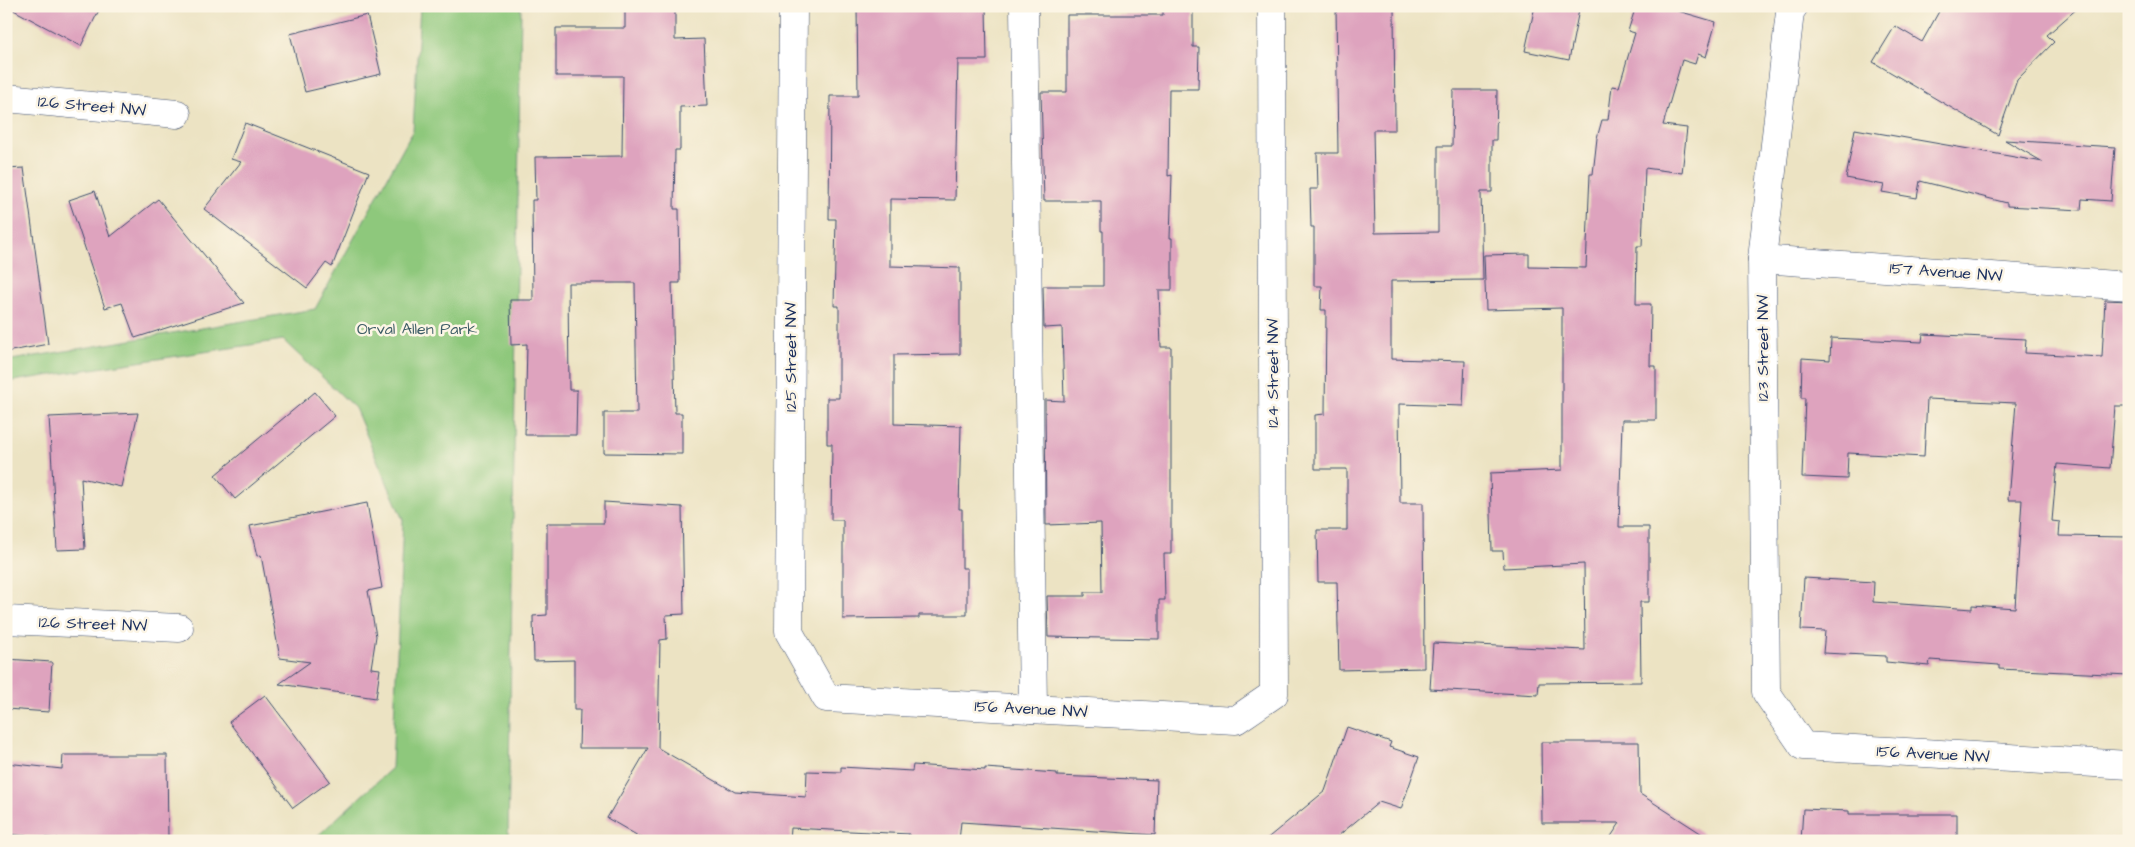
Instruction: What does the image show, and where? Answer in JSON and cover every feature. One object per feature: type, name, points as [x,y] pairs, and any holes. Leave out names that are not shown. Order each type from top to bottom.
[{"type":"street","name":"125 Street NW","points":[[793,6],[789,632],[826,698]]},
{"type":"street","points":[[1024,6],[1033,709]]},
{"type":"street","name":"124 Street NW","points":[[1236,720],[1274,694],[1272,6]]},
{"type":"street","name":"123 Street NW","points":[[1766,692],[1762,259],[1790,12],[1794,6]]},
{"type":"street","name":"126 Street NW","points":[[6,98],[177,114]]},
{"type":"street","name":"157 Avenue NW","points":[[1762,259],[2129,286]]},
{"type":"street","name":"126 Street NW","points":[[6,620],[179,628]]},
{"type":"street","name":"156 Avenue NW","points":[[1766,692],[1803,746],[2129,765]]},
{"type":"street","name":"156 Avenue NW","points":[[826,698],[1236,720]]},
{"type":"green space","name":"Orval Allen Park","points":[[420,6],[521,6],[508,841],[312,841],[392,768],[403,520],[355,408],[283,340],[6,382],[6,361],[315,309],[413,131]]},
{"type":"building","points":[[6,6],[101,6],[81,46]]},
{"type":"building","points":[[625,6],[675,6],[675,40],[704,39],[707,106],[680,107],[680,150],[675,150],[674,209],[679,209],[680,283],[672,283],[675,413],[682,413],[682,454],[604,453],[604,413],[637,413],[635,283],[568,283],[569,390],[577,390],[576,435],[525,435],[527,344],[511,345],[510,300],[533,300],[532,200],[536,200],[535,157],[622,156],[623,76],[556,76],[556,28],[625,28]]},
{"type":"building","points":[[857,6],[986,6],[987,60],[958,60],[955,200],[890,199],[890,266],[960,268],[960,354],[894,355],[894,424],[961,426],[959,509],[962,509],[962,568],[967,568],[967,615],[919,615],[919,618],[843,619],[843,520],[831,520],[832,444],[827,444],[827,398],[839,398],[839,306],[834,306],[836,219],[829,219],[830,96],[858,96]]},
{"type":"building","points":[[1163,6],[1193,6],[1193,47],[1199,47],[1198,89],[1169,89],[1168,176],[1172,175],[1170,238],[1172,238],[1172,290],[1159,290],[1161,347],[1171,347],[1171,554],[1164,554],[1165,600],[1159,600],[1159,639],[1048,637],[1047,596],[1085,596],[1085,592],[1102,592],[1101,523],[1046,525],[1045,400],[1064,401],[1062,327],[1044,328],[1043,286],[1103,286],[1103,231],[1101,231],[1101,201],[1044,201],[1041,92],[1067,92],[1067,15],[1163,15]]},
{"type":"building","points":[[1336,6],[1394,6],[1395,130],[1373,130],[1375,233],[1438,232],[1438,146],[1452,146],[1453,90],[1497,90],[1496,140],[1492,140],[1492,192],[1481,192],[1483,280],[1391,281],[1391,359],[1465,361],[1463,406],[1399,404],[1400,503],[1423,503],[1424,668],[1339,670],[1337,582],[1318,582],[1317,530],[1347,530],[1347,469],[1315,469],[1315,415],[1325,414],[1326,310],[1321,310],[1322,286],[1314,286],[1314,227],[1311,227],[1310,189],[1318,189],[1317,153],[1338,153]]},
{"type":"building","points":[[1535,6],[1561,6],[1579,10],[1569,60],[1525,51]]},
{"type":"building","points":[[1636,6],[1661,6],[1716,22],[1706,57],[1698,54],[1695,64],[1682,60],[1663,125],[1687,128],[1682,173],[1645,168],[1642,246],[1637,246],[1636,304],[1651,304],[1650,366],[1656,366],[1656,420],[1622,420],[1619,527],[1649,527],[1649,602],[1640,602],[1641,682],[1539,683],[1538,695],[1430,689],[1433,643],[1585,650],[1584,564],[1504,568],[1503,551],[1492,551],[1490,473],[1562,470],[1562,308],[1486,310],[1484,255],[1529,254],[1529,267],[1586,268],[1590,174],[1593,174],[1597,138],[1602,120],[1608,120],[1612,86],[1619,87],[1635,33],[1628,31]]},
{"type":"building","points":[[1942,6],[2080,6],[2047,35],[2054,42],[2017,80],[1998,135],[1873,62],[1895,26],[1922,42]]},
{"type":"building","points":[[367,15],[381,74],[305,92],[290,34]]},
{"type":"building","points":[[245,123],[369,172],[332,267],[326,263],[307,288],[204,209],[241,162],[231,159]]},
{"type":"building","points":[[1855,129],[2043,162],[2005,140],[2115,147],[2111,201],[2082,199],[2081,210],[2007,206],[2007,203],[1920,181],[1917,198],[1882,192],[1884,185],[1846,178]]},
{"type":"building","points":[[24,168],[48,344],[6,352],[6,169]]},
{"type":"building","points":[[95,191],[110,237],[158,199],[244,303],[135,338],[122,303],[105,308],[69,200]]},
{"type":"building","points":[[2105,300],[2129,301],[2129,406],[2115,406],[2110,468],[2057,464],[2052,521],[2060,522],[2059,536],[2129,537],[2129,675],[1999,669],[1999,665],[1930,660],[1929,666],[1886,662],[1886,656],[1823,653],[1825,631],[1801,630],[1804,578],[1874,582],[1873,602],[1972,609],[1972,605],[2015,608],[2022,500],[2008,500],[2016,403],[1927,399],[1924,457],[1848,453],[1847,479],[1802,477],[1805,398],[1801,398],[1802,358],[1830,360],[1831,338],[1922,342],[1923,334],[2026,339],[2025,353],[2102,357]]},
{"type":"building","points":[[315,392],[335,416],[235,499],[215,475]]},
{"type":"building","points":[[138,413],[121,487],[81,478],[85,549],[57,550],[49,417]]},
{"type":"building","points":[[604,502],[682,507],[684,614],[666,615],[667,639],[660,640],[658,748],[735,792],[806,797],[807,771],[841,772],[841,767],[912,771],[913,765],[1057,773],[1057,776],[1157,780],[1155,835],[961,822],[959,841],[908,841],[909,834],[791,828],[790,841],[647,841],[607,818],[648,748],[579,748],[580,710],[574,710],[574,660],[534,661],[533,616],[547,615],[547,523],[604,523]]},
{"type":"building","points":[[367,503],[382,588],[368,591],[376,636],[371,668],[380,669],[376,698],[279,684],[310,662],[280,658],[261,555],[257,556],[250,526]]},
{"type":"building","points":[[6,659],[52,662],[49,712],[6,709]]},
{"type":"building","points":[[265,695],[330,781],[293,808],[229,722]]},
{"type":"building","points":[[1347,727],[1391,742],[1389,747],[1419,757],[1401,809],[1379,802],[1332,841],[1264,841],[1325,791]]},
{"type":"building","points":[[1541,742],[1639,742],[1640,794],[1713,841],[1608,841],[1620,823],[1542,823]]},
{"type":"building","points":[[63,755],[167,755],[168,838],[81,838],[79,841],[6,834],[6,763],[62,769]]},
{"type":"building","points":[[1803,809],[1849,811],[1849,814],[1957,814],[1957,841],[1801,841]]}]
